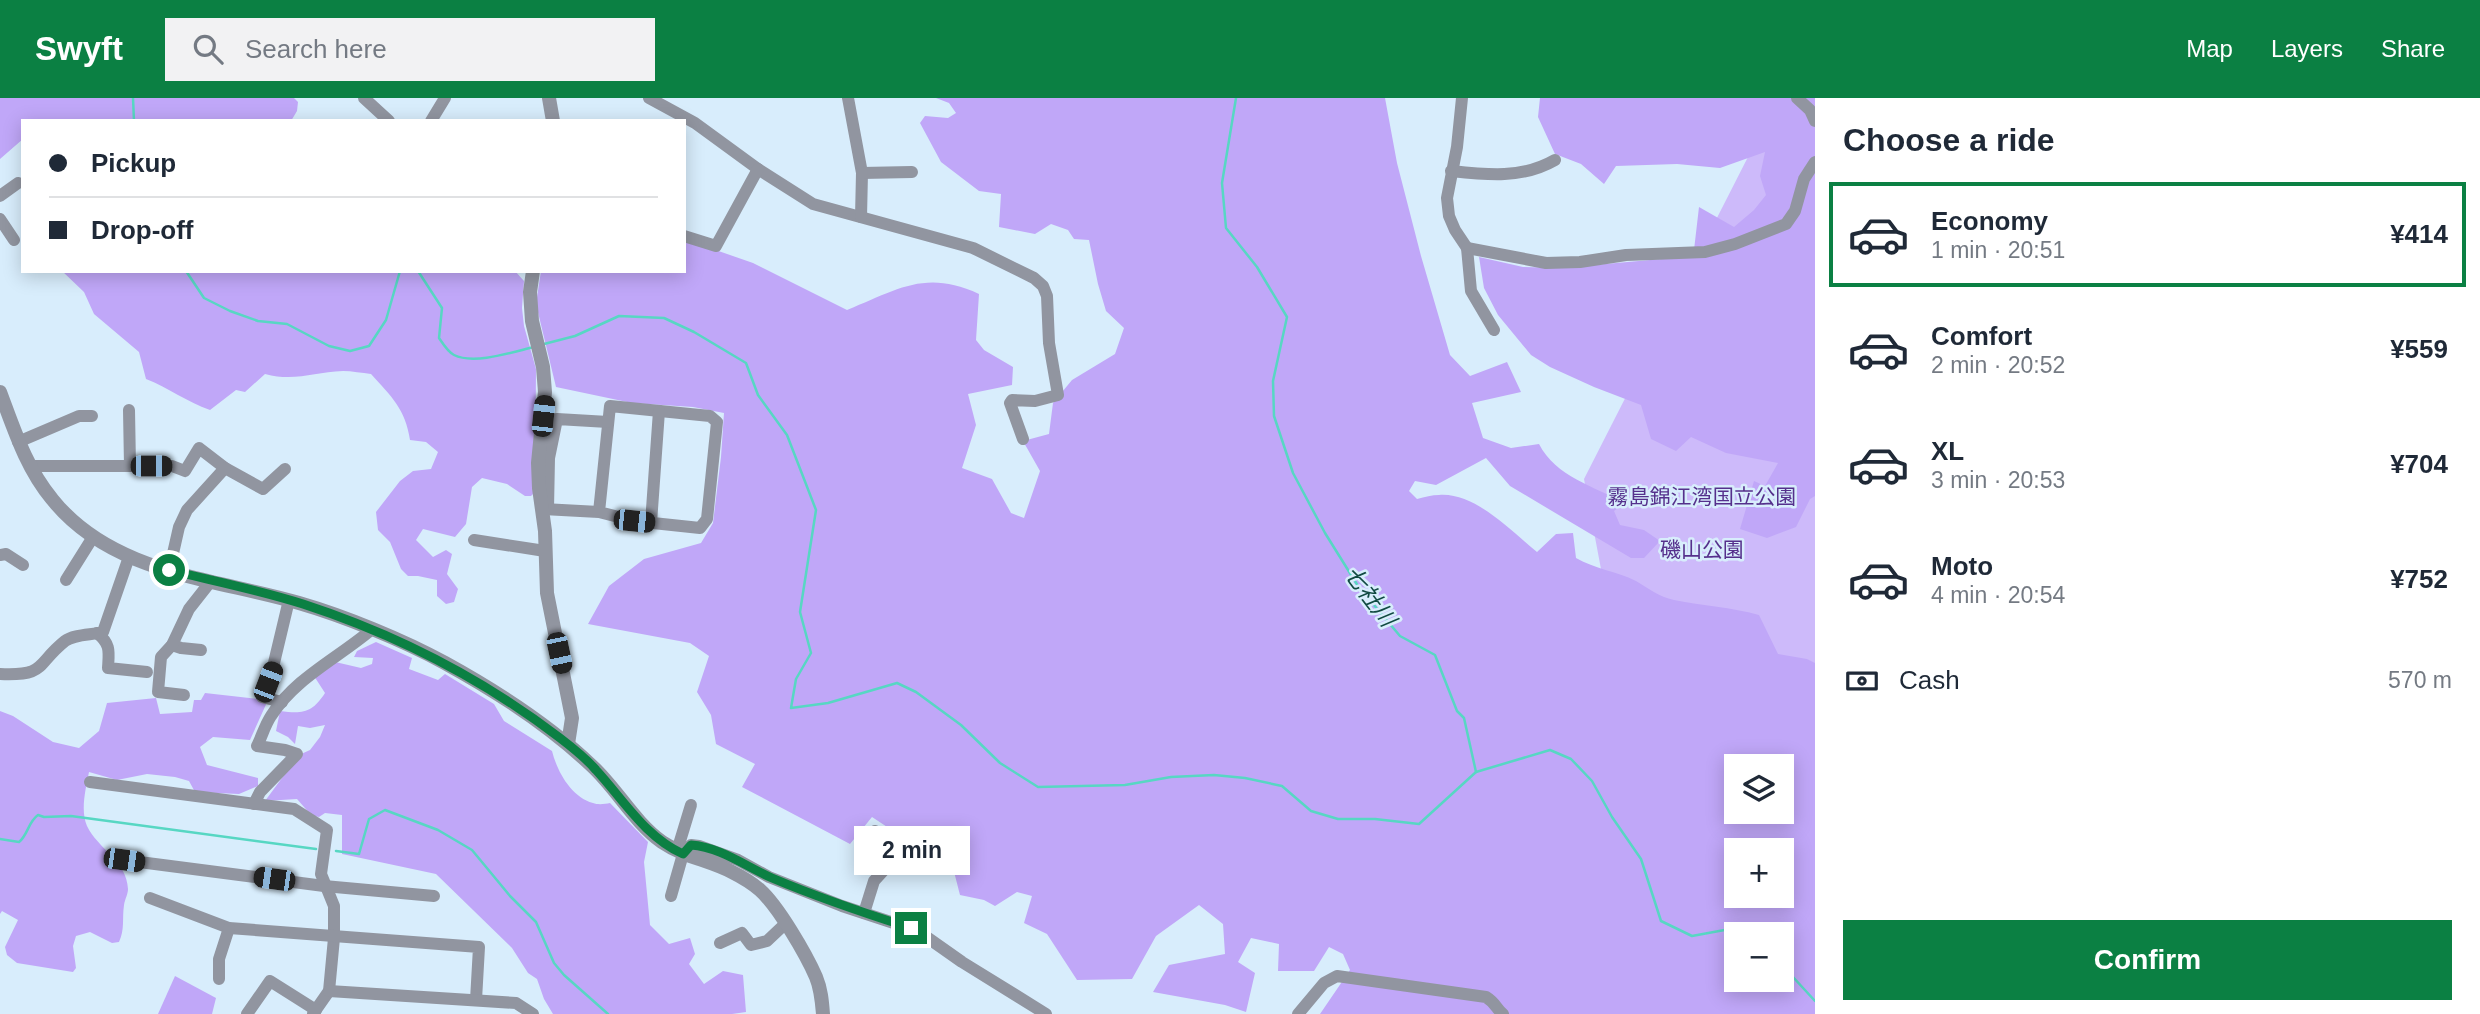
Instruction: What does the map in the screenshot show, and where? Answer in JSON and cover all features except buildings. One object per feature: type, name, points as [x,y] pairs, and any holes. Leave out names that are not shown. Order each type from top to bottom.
[{"type":"street","points":[[365,98],[388,119]]},
{"type":"street","points":[[432,119],[445,98]]},
{"type":"street","points":[[549,98],[553,119]]},
{"type":"street","points":[[651,98],[695,123],[758,169],[813,204],[986,253],[1034,278],[1043,286],[1047,296],[1049,343],[1058,395],[1035,401],[1012,400],[1010,403],[1023,439]]},
{"type":"street","points":[[848,98],[862,173],[861,217]]},
{"type":"street","points":[[1462,98],[1457,147],[1447,198],[1449,216],[1467,248],[1471,291],[1494,330]]},
{"type":"street","points":[[1797,98],[1810,110],[1815,121]]},
{"type":"street","points":[[1451,171],[1500,176],[1545,166],[1555,160]]},
{"type":"street","points":[[1467,248],[1546,262],[1580,262],[1626,255],[1705,252],[1735,244],[1786,224],[1795,211],[1804,179],[1815,162]]},
{"type":"street","points":[[686,237],[716,246],[758,169]]},
{"type":"street","points":[[862,173],[912,172]]},
{"type":"street","points":[[0,196],[18,183]]},
{"type":"street","points":[[0,219],[14,240]]},
{"type":"street","points":[[532,273],[532,321],[543,367],[545,392],[538,464],[539,488],[545,509]]},
{"type":"street","points":[[0,392],[30,466],[53,501],[93,537],[129,557],[169,570],[289,600],[371,630],[447,664],[536,720],[568,744],[594,768],[647,829],[680,852],[730,871],[761,891],[785,924],[816,978],[822,996],[823,1014]]},
{"type":"street","points":[[545,509],[599,512],[634,521],[700,528],[704,526],[708,520],[717,422],[710,415],[610,406],[599,512]]},
{"type":"street","points":[[129,410],[130,466]]},
{"type":"street","points":[[651,523],[659,411]]},
{"type":"street","points":[[19,442],[79,416],[92,416]]},
{"type":"street","points":[[568,744],[572,718],[547,593],[545,509],[550,458],[557,419],[608,422]]},
{"type":"street","points":[[30,466],[172,466],[185,471],[199,448],[225,468],[263,489],[285,469]]},
{"type":"street","points":[[169,570],[187,510],[225,468]]},
{"type":"street","points":[[66,580],[93,537]]},
{"type":"street","points":[[474,540],[545,551]]},
{"type":"street","points":[[0,555],[6,554],[23,565]]},
{"type":"street","points":[[0,674],[23,675],[32,672],[40,668],[67,639],[103,632],[129,557]]},
{"type":"street","points":[[184,695],[158,692],[161,657],[172,645],[184,618],[211,580]]},
{"type":"street","points":[[282,702],[262,697],[274,667],[289,600]]},
{"type":"street","points":[[254,803],[260,792],[297,754],[257,746],[270,717],[282,702],[326,662],[371,630]]},
{"type":"street","points":[[97,633],[106,640],[109,652],[108,668],[147,672]]},
{"type":"street","points":[[172,645],[201,650]]},
{"type":"street","points":[[90,782],[294,809],[327,830],[321,874],[334,906],[329,991],[314,1012],[270,981],[247,1014]]},
{"type":"street","points":[[671,896],[691,805]]},
{"type":"street","points":[[864,913],[874,881],[884,870],[896,842],[876,831]]},
{"type":"street","points":[[680,852],[691,845],[699,846],[748,864],[769,877],[918,931],[1046,1014]]},
{"type":"street","points":[[124,860],[324,886],[434,895]]},
{"type":"street","points":[[150,898],[229,928],[479,947],[476,1000]]},
{"type":"street","points":[[720,943],[742,933],[751,945],[767,941],[785,924]]},
{"type":"street","points":[[219,979],[219,958],[229,928]]},
{"type":"street","points":[[1298,1014],[1324,983],[1337,976],[1486,998],[1495,1003],[1503,1014]]},
{"type":"street","points":[[329,991],[516,1003],[533,1014]]},
{"type":"street","points":[[447,1014],[450,999]]},
{"type":"green space","name":"霧島錦江湾国立公園","points":[[1815,98],[1815,1014],[1685,1014],[1584,479],[1777,100]]},
{"type":"shaded area","points":[[0,98],[294,98],[298,102],[292,119],[21,119],[21,141],[0,159]]},
{"type":"shaded area","points":[[936,98],[1385,98],[1397,163],[1450,355],[1470,376],[1507,362],[1521,392],[1472,403],[1483,438],[1511,448],[1539,444],[1546,455],[1565,473],[1624,503],[1614,511],[1620,525],[1644,530],[1660,541],[1644,558],[1631,558],[1510,486],[1486,458],[1436,485],[1415,481],[1409,491],[1417,499],[1439,495],[1452,496],[1479,506],[1537,552],[1556,534],[1573,533],[1576,558],[1636,581],[1669,599],[1759,615],[1778,654],[1815,663],[1815,1014],[1320,1014],[1350,970],[1343,954],[1329,947],[1314,971],[1278,971],[1279,944],[1251,938],[1238,962],[1255,973],[1246,1012],[1225,1005],[1153,992],[1169,965],[1225,954],[1223,924],[1199,905],[1156,936],[1132,979],[1077,980],[1047,934],[1024,923],[1032,896],[1017,892],[995,906],[984,900],[960,895],[951,860],[919,848],[872,817],[850,844],[742,787],[755,764],[716,744],[711,715],[697,692],[709,656],[690,643],[588,624],[609,586],[644,559],[701,543],[713,523],[724,413],[693,407],[632,403],[556,387],[536,304],[541,273],[686,273],[686,240],[753,263],[847,310],[896,290],[927,283],[943,283],[979,294],[976,340],[984,350],[1013,367],[1012,385],[968,394],[976,425],[962,468],[992,479],[1011,513],[1024,518],[1040,471],[1023,441],[1049,434],[1053,403],[1072,380],[1115,354],[1124,328],[1106,311],[1089,240],[1074,239],[1068,230],[1051,224],[1035,234],[999,227],[1001,194],[979,191],[941,162],[920,123],[925,116],[948,118],[956,113],[949,103]]},
{"type":"shaded area","points":[[1540,98],[1815,98],[1815,496],[1810,499],[1796,527],[1767,538],[1740,529],[1754,481],[1765,486],[1778,463],[1726,453],[1691,437],[1676,451],[1651,439],[1641,405],[1550,367],[1531,355],[1498,315],[1484,288],[1479,257],[1523,267],[1560,268],[1684,257],[1694,250],[1699,207],[1734,227],[1754,210],[1766,195],[1760,176],[1765,152],[1720,168],[1677,164],[1616,166],[1604,184],[1581,164],[1555,154],[1538,117]]},
{"type":"shaded area","points":[[64,273],[517,273],[524,281],[524,326],[536,369],[535,492],[531,496],[525,496],[507,484],[482,478],[472,487],[466,524],[455,537],[423,529],[416,540],[433,557],[446,550],[452,554],[447,574],[458,589],[454,602],[446,604],[437,596],[437,580],[408,576],[401,569],[390,542],[378,530],[376,512],[400,481],[413,471],[431,469],[438,452],[426,442],[410,440],[401,412],[371,374],[343,371],[286,377],[265,374],[245,392],[236,390],[210,410],[146,379],[139,352],[94,314],[84,292]]},
{"type":"shaded area","points":[[376,642],[412,658],[409,669],[438,680],[445,674],[494,704],[504,721],[552,751],[561,775],[578,795],[595,804],[610,803],[648,842],[644,862],[650,925],[669,944],[690,938],[695,954],[689,964],[704,984],[723,971],[743,975],[746,1012],[553,1014],[537,979],[528,973],[512,948],[436,874],[342,854],[342,815],[311,815],[297,799],[265,801],[299,755],[310,750],[325,725],[310,728],[298,726],[295,744],[276,731],[280,711],[301,712],[316,705],[325,693],[314,676],[331,661],[361,668],[372,664],[373,658],[354,657],[357,651]]},
{"type":"shaded area","points":[[205,693],[268,700],[250,740],[213,737],[200,747],[207,765],[258,778],[258,786],[239,794],[195,792],[189,781],[175,777],[147,774],[117,780],[89,772],[84,806],[87,826],[123,871],[126,879],[128,891],[121,937],[119,942],[112,943],[90,932],[76,936],[73,946],[76,968],[73,972],[17,963],[7,955],[5,947],[18,920],[2,911],[0,914],[0,711],[13,716],[53,742],[79,748],[99,731],[107,703],[156,698],[160,714],[192,712],[194,700],[201,700]]},
{"type":"shaded area","points":[[175,976],[216,998],[212,1014],[158,1014]]},
{"type":"waterway","points":[[133,98],[134,119]]},
{"type":"waterway","name":"七社川","points":[[1236,98],[1222,183],[1226,228],[1257,267],[1287,317],[1273,381],[1274,416],[1293,473],[1325,533],[1358,586],[1400,636],[1435,655],[1457,711],[1464,718],[1476,772],[1550,750],[1571,759],[1592,781],[1612,817],[1641,859],[1661,921],[1692,936],[1724,930]]},
{"type":"waterway","points":[[187,273],[204,298],[230,311],[258,321],[287,324],[329,346],[350,351],[369,346],[386,320],[399,273]]},
{"type":"waterway","points":[[419,273],[442,308],[439,338],[452,354],[472,359],[534,347]]},
{"type":"waterway","points":[[544,344],[575,336],[619,316],[664,318],[694,332],[746,363],[758,395],[787,435],[816,510],[800,612],[811,653],[796,679],[791,708],[828,703],[897,683],[916,692],[961,725],[1000,763],[1038,787],[1125,785],[1171,777],[1214,775],[1245,778],[1282,786],[1311,811],[1338,819],[1375,819],[1419,824],[1476,772]]},
{"type":"waterway","points":[[336,851],[359,854],[369,819],[385,810],[438,830],[472,850],[510,896],[536,922],[554,963],[608,1014]]},
{"type":"waterway","points":[[0,839],[19,842],[38,815],[71,816],[316,849]]},
{"type":"waterway","name":"七社川","points":[[1794,978],[1815,1001]]},
{"type":"route","points":[[169,570],[302,603],[421,651],[447,664],[536,720],[568,744],[594,768],[647,829],[677,851],[683,854],[691,845],[699,846],[748,864],[769,877],[842,906],[911,928]]},
{"type":"park label","name":"磯山公園","points":[[1702,549]]}]
